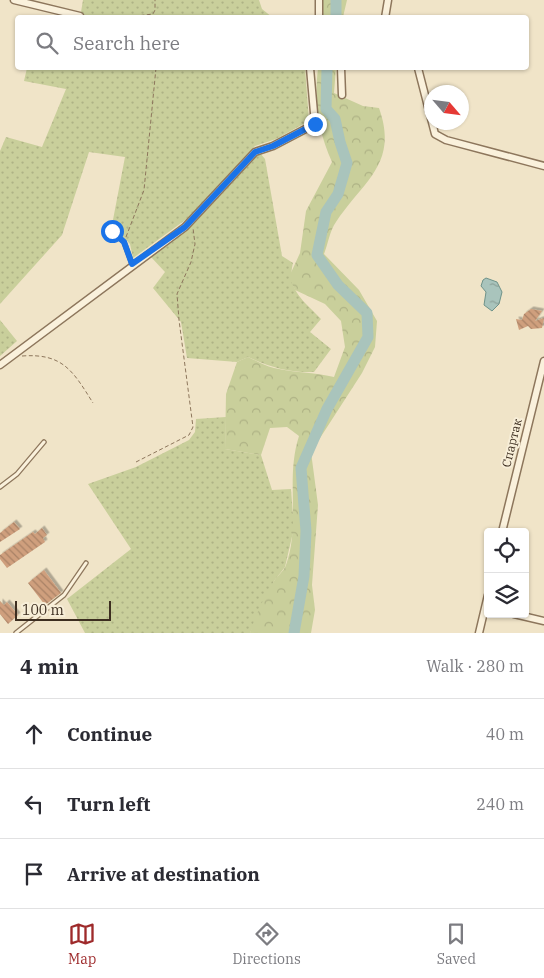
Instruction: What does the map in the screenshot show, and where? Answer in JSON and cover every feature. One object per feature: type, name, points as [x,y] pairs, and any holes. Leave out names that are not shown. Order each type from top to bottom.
[{"type":"street","points":[[14,0],[76,15]]},
{"type":"street","points":[[319,0],[319,15]]},
{"type":"street","points":[[386,15],[388,0]]},
{"type":"street","points":[[0,365],[192,220],[255,152],[273,146],[315,124],[310,70]]},
{"type":"street","points":[[341,70],[342,94]]},
{"type":"street","points":[[419,70],[435,134],[446,140],[544,166]]},
{"type":"street","name":"Спартак","points":[[503,528],[544,360]]},
{"type":"street","points":[[479,633],[484,615]]},
{"type":"street","points":[[529,618],[544,621]]},
{"type":"lane","points":[[112,231],[124,242],[132,264]]},
{"type":"lane","points":[[0,487],[18,474],[44,442]]},
{"type":"lane","points":[[16,633],[64,595],[86,563]]},
{"type":"path","points":[[145,15],[153,14],[155,0]]},
{"type":"path","points":[[124,242],[144,190],[156,70]]},
{"type":"path","points":[[136,462],[189,435],[193,428],[178,320],[178,294],[191,262],[195,244],[192,220]]},
{"type":"path","points":[[11,356],[47,357],[63,362],[77,376],[93,402]]},
{"type":"green space","points":[[83,0],[259,0],[262,9],[270,15],[80,15]]},
{"type":"green space","points":[[323,0],[347,0],[343,15],[322,15]]},
{"type":"green space","points":[[27,70],[305,70],[309,121],[276,139],[255,146],[188,218],[133,258],[130,244],[112,225],[125,157],[89,152],[62,235],[0,304],[0,151],[6,137],[42,147],[66,89],[24,81]]},
{"type":"green space","points":[[318,70],[336,70],[334,93],[363,106],[379,108],[384,127],[385,144],[375,171],[334,225],[324,254],[359,290],[377,321],[375,347],[362,373],[311,452],[318,505],[312,585],[315,610],[311,633],[250,633],[267,593],[285,567],[290,549],[293,517],[293,468],[299,436],[287,427],[270,428],[261,455],[225,449],[226,394],[237,362],[248,357],[274,368],[334,377],[345,347],[341,321],[325,304],[295,290],[289,277],[300,253],[306,211],[332,162],[320,128],[317,93]]},
{"type":"green space","points":[[260,153],[265,159],[282,256],[293,263],[291,272],[294,288],[321,319],[310,332],[331,349],[314,372],[280,369],[248,357],[237,362],[187,358],[181,322],[153,288],[165,272],[150,256],[196,221]]},
{"type":"green space","points":[[0,320],[17,341],[0,356]]},
{"type":"green space","points":[[226,417],[225,449],[261,455],[272,490],[291,489],[294,528],[285,567],[274,581],[250,633],[85,633],[67,599],[131,549],[88,484],[136,467],[189,440],[195,432],[196,419]]},
{"type":"water","points":[[486,278],[497,282],[502,292],[499,304],[492,311],[484,305],[486,292],[481,286]]},
{"type":"building","points":[[531,309],[542,311],[535,321],[544,318],[542,328],[531,329],[528,326],[519,330],[516,319],[522,320],[524,314]]},
{"type":"building","points":[[14,522],[20,529],[0,542],[0,533]]},
{"type":"building","points":[[42,528],[47,535],[43,538],[45,542],[7,568],[0,559],[0,555],[33,532],[35,534]]},
{"type":"building","points":[[44,570],[61,593],[45,605],[28,583]]},
{"type":"building","points":[[0,601],[4,605],[7,602],[18,615],[8,624],[0,614]]},
{"type":"waterway","points":[[336,0],[336,15]]},
{"type":"waterway","points":[[294,633],[304,576],[306,531],[301,468],[327,409],[368,337],[367,313],[338,285],[317,255],[326,212],[338,194],[347,163],[335,119],[326,109],[327,70]]},
{"type":"route","points":[[112,231],[120,236],[124,242],[132,264],[185,227],[255,152],[273,146],[315,124]]}]
